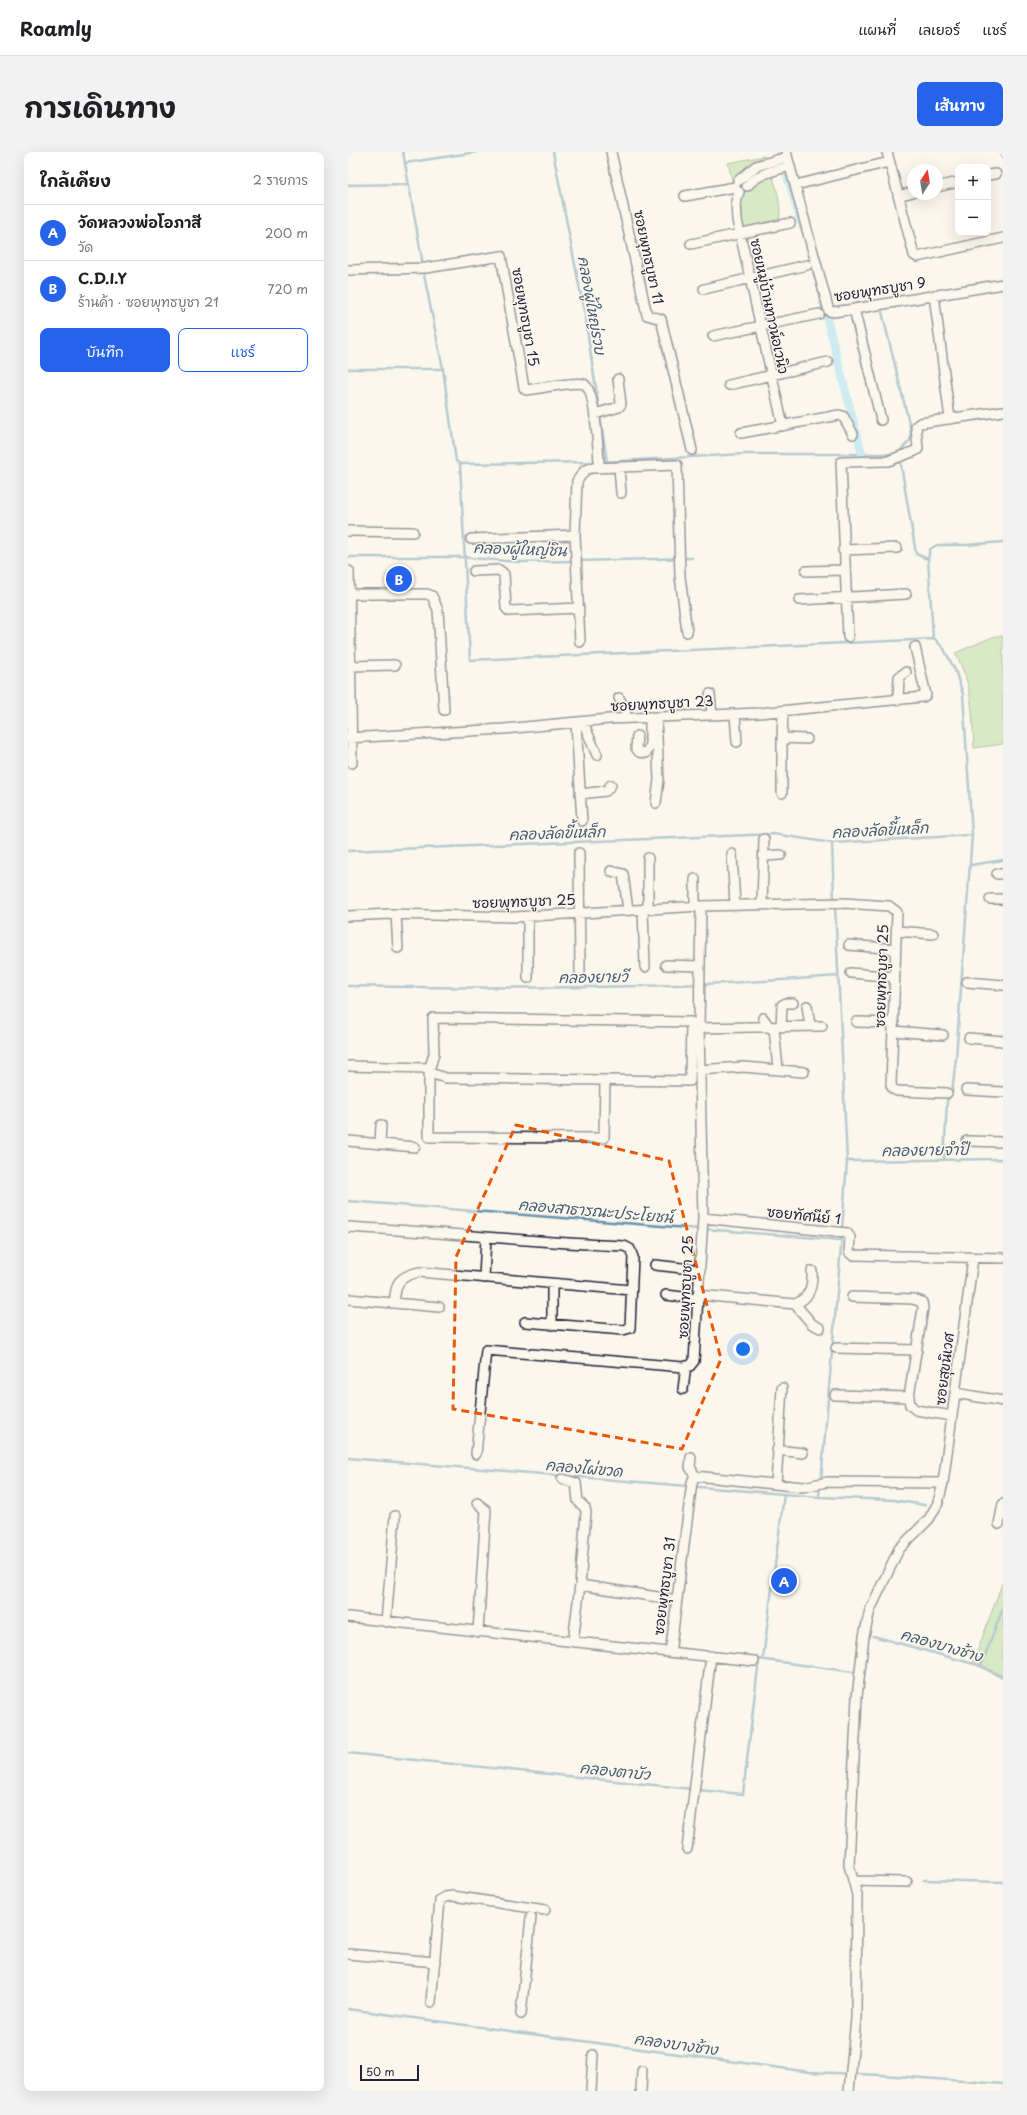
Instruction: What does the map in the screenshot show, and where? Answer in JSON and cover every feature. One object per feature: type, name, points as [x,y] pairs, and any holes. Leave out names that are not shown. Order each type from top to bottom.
[{"type":"street","name":"ซอยพุทธบูชา 11","points":[[611,152],[647,315],[661,319],[692,450]]},
{"type":"street","points":[[886,152],[913,255],[915,256],[1003,238]]},
{"type":"street","points":[[737,187],[744,191],[756,177],[788,158]]},
{"type":"street","points":[[685,196],[737,187],[756,166],[788,158]]},
{"type":"street","name":"ซอยพุทธบูชา 9","points":[[788,158],[829,311],[833,312],[854,309],[1003,284]]},
{"type":"street","points":[[796,185],[889,162]]},
{"type":"street","points":[[943,186],[955,183]]},
{"type":"street","name":"ซอยหมู่บ้านทาวน์อเวนิว","points":[[737,187],[736,202],[740,234],[770,376],[783,426]]},
{"type":"street","points":[[898,196],[907,194]]},
{"type":"street","points":[[691,244],[790,223]]},
{"type":"street","name":"ซอยพุทธบูชา 15","points":[[348,270],[421,268],[501,256],[524,388],[526,390],[584,384],[589,389],[594,414],[599,462],[598,468]]},
{"type":"street","points":[[704,289],[749,280],[807,265]]},
{"type":"street","points":[[934,296],[950,419]]},
{"type":"street","points":[[854,309],[880,420]]},
{"type":"street","points":[[713,336],[819,314]]},
{"type":"street","points":[[729,385],[828,362]]},
{"type":"street","points":[[594,414],[618,407],[621,404],[618,379]]},
{"type":"street","points":[[848,636],[843,550],[841,462],[888,461],[910,453],[918,449],[916,426],[920,423],[1003,411]]},
{"type":"street","points":[[741,433],[843,416],[853,434]]},
{"type":"street","points":[[580,642],[575,536],[576,481],[585,470],[598,468],[676,465],[680,576],[687,632]]},
{"type":"street","points":[[619,467],[621,493]]},
{"type":"street","points":[[348,531],[413,532]]},
{"type":"street","points":[[472,539],[575,536]]},
{"type":"street","points":[[843,550],[897,548]]},
{"type":"street","points":[[474,571],[499,570],[504,574],[506,608],[510,611],[579,608]]},
{"type":"street","points":[[806,571],[844,570]]},
{"type":"street","points":[[349,571],[349,737],[352,763]]},
{"type":"street","points":[[349,594],[428,594],[432,596],[438,610],[444,710]]},
{"type":"street","points":[[799,600],[846,599],[906,594]]},
{"type":"street","name":"ซอยพุทธบูชา 23","points":[[349,737],[579,723],[626,718],[783,711],[923,697],[926,695],[915,647]]},
{"type":"street","points":[[349,666],[395,665]]},
{"type":"street","points":[[898,700],[899,677],[906,672]]},
{"type":"street","points":[[710,694],[712,715]]},
{"type":"street","points":[[619,698],[625,708],[626,718]]},
{"type":"street","points":[[782,792],[783,711]]},
{"type":"street","points":[[735,714],[737,742]]},
{"type":"street","points":[[637,736],[636,748],[639,752],[646,753],[650,746],[653,717]]},
{"type":"street","points":[[653,717],[659,780],[656,803]]},
{"type":"street","points":[[579,723],[597,755]]},
{"type":"street","points":[[579,723],[582,821]]},
{"type":"street","points":[[782,738],[807,740]]},
{"type":"street","points":[[580,794],[606,791],[611,786]]},
{"type":"street","points":[[762,904],[764,839]]},
{"type":"street","points":[[579,853],[578,913],[580,974]]},
{"type":"street","points":[[732,854],[735,905]]},
{"type":"street","points":[[764,856],[781,855]]},
{"type":"street","points":[[645,967],[648,858]]},
{"type":"street","points":[[611,872],[623,874],[628,910]]},
{"type":"street","points":[[695,878],[698,906]]},
{"type":"street","points":[[990,899],[1003,899]]},
{"type":"street","name":"ซอยพุทธบูชา 25","points":[[348,916],[396,914],[459,917],[528,917],[698,906],[762,904],[844,903],[889,906],[894,908],[897,912],[890,1079],[893,1089],[947,1093]]},
{"type":"street","name":"ซอยพุทธบูชา 25","points":[[686,1366],[690,1366],[696,1354],[703,1218],[699,1070],[700,966],[698,906]]},
{"type":"street","points":[[396,914],[398,948]]},
{"type":"street","points":[[528,917],[528,978]]},
{"type":"street","points":[[896,931],[933,934]]},
{"type":"street","points":[[849,945],[895,949]]},
{"type":"street","points":[[666,965],[700,966]]},
{"type":"street","points":[[851,973],[894,977]]},
{"type":"street","points":[[967,982],[1003,985]]},
{"type":"street","points":[[778,1069],[775,1027],[782,1005],[786,1003],[793,1003]]},
{"type":"street","points":[[807,1006],[810,1026]]},
{"type":"street","points":[[348,1066],[429,1071],[446,1078],[690,1081],[691,1022],[433,1018],[434,1054],[429,1071],[429,1137],[604,1138],[605,1080]]},
{"type":"street","points":[[764,1018],[775,1027]]},
{"type":"street","points":[[856,1022],[943,1034]]},
{"type":"street","points":[[699,1028],[822,1026]]},
{"type":"street","points":[[969,1038],[1003,1041]]},
{"type":"street","points":[[699,1070],[732,1067],[804,1072]]},
{"type":"street","points":[[348,1072],[429,1071]]},
{"type":"street","points":[[966,1090],[1003,1092]]},
{"type":"street","points":[[380,1144],[381,1125]]},
{"type":"street","points":[[348,1141],[415,1147]]},
{"type":"street","points":[[967,1141],[1003,1142]]},
{"type":"street","name":"ซอยทัศนีย์ 1","points":[[703,1218],[843,1233],[849,1235],[850,1237],[849,1252],[852,1255],[973,1261],[1003,1258]]},
{"type":"street","points":[[348,1228],[548,1243],[624,1246],[630,1250],[633,1257],[630,1328],[626,1330],[525,1322]]},
{"type":"street","points":[[484,1278],[486,1238]]},
{"type":"street","name":"ซอยสุขนิเวศ","points":[[849,2091],[852,2076],[856,2018],[857,1895],[849,1865],[857,1697],[867,1621],[870,1610],[899,1549],[934,1512],[943,1484],[973,1261]]},
{"type":"street","points":[[655,1265],[700,1270]]},
{"type":"street","points":[[666,1295],[795,1304],[807,1296],[812,1285],[812,1271]]},
{"type":"street","points":[[394,1303],[397,1284],[407,1275],[419,1272],[631,1290]]},
{"type":"street","points":[[552,1284],[552,1325]]},
{"type":"street","points":[[852,1297],[919,1300],[923,1308],[909,1397],[910,1405],[912,1409],[952,1416]]},
{"type":"street","points":[[348,1299],[440,1307]]},
{"type":"street","points":[[795,1304],[812,1324],[820,1328]]},
{"type":"street","points":[[836,1348],[917,1350]]},
{"type":"street","points":[[476,1454],[486,1350],[686,1366],[684,1389]]},
{"type":"street","points":[[776,1484],[782,1388]]},
{"type":"street","points":[[955,1393],[1003,1400]]},
{"type":"street","points":[[836,1395],[909,1397]]},
{"type":"street","points":[[777,1450],[802,1452]]},
{"type":"street","name":"ซอยพุทธบูชา 31","points":[[348,1617],[573,1642],[669,1650],[693,1483],[690,1466],[691,1457]]},
{"type":"street","points":[[562,1479],[576,1483],[578,1501],[586,1508],[580,1585],[573,1642]]},
{"type":"street","points":[[693,1483],[776,1484],[803,1487],[811,1487],[827,1482],[943,1484]]},
{"type":"street","points":[[477,1503],[486,1510],[478,1632]]},
{"type":"street","points":[[999,1524],[1003,1504]]},
{"type":"street","points":[[386,1622],[395,1516]]},
{"type":"street","points":[[580,1585],[677,1600]]},
{"type":"street","points":[[669,1650],[754,1661]]},
{"type":"street","points":[[687,1849],[711,1656]]},
{"type":"street","points":[[853,1881],[908,1882]]},
{"type":"street","points":[[431,2002],[440,1900],[445,1897],[453,1896],[544,1910]]},
{"type":"street","points":[[521,2014],[531,1917]]},
{"type":"street","points":[[348,1954],[435,1962]]},
{"type":"street","points":[[590,2091],[593,2055]]},
{"type":"street","points":[[641,2091],[642,2071]]},
{"type":"highlighted area","points":[[516,1125],[669,1161],[721,1359],[682,1449],[453,1409],[456,1257]]},
{"type":"green space","points":[[764,156],[776,188],[780,206],[779,223],[744,230],[728,163]]},
{"type":"green space","points":[[995,636],[1003,636],[1003,744],[974,748],[972,710],[968,688],[961,665],[955,653]]},
{"type":"green space","points":[[1003,1581],[1003,1679],[973,1663]]},
{"type":"waterway","points":[[403,152],[423,265]]},
{"type":"waterway","points":[[405,163],[477,152]]},
{"type":"waterway","name":"คลองผู้ใหญ่รวบ","points":[[553,152],[585,316],[607,462]]},
{"type":"waterway","points":[[780,152],[802,226]]},
{"type":"waterway","points":[[1001,152],[1003,158]]},
{"type":"waterway","points":[[348,185],[409,184]]},
{"type":"waterway","points":[[423,270],[443,369],[456,461],[460,464],[596,462]]},
{"type":"waterway","points":[[823,303],[862,454]]},
{"type":"waterway","points":[[882,312],[911,431],[910,440],[898,453]]},
{"type":"waterway","points":[[348,369],[443,369]]},
{"type":"waterway","points":[[601,462],[744,454],[899,454]]},
{"type":"waterway","points":[[900,459],[916,554],[928,559]]},
{"type":"waterway","points":[[460,464],[470,660],[935,639]]},
{"type":"waterway","name":"คลองลัดขี้เหล็ก","points":[[348,851],[773,834],[832,843],[972,835],[963,694],[955,670],[944,649],[933,637],[928,559],[930,549],[937,545],[966,545],[1003,542]]},
{"type":"waterway","name":"คลองผู้ใหญ่ชิน","points":[[348,557],[460,557],[519,562],[574,561]]},
{"type":"waterway","name":"คลองผู้ใหญ่ชิน","points":[[579,561],[692,558]]},
{"type":"waterway","points":[[944,1159],[947,1101],[952,1093],[956,1058],[972,835]]},
{"type":"waterway","points":[[832,843],[834,900]]},
{"type":"waterway","points":[[971,865],[1003,860]]},
{"type":"waterway","points":[[835,905],[847,1161],[842,1230]]},
{"type":"waterway","name":"คลองยายวี","points":[[348,986],[471,988],[655,986],[838,976]]},
{"type":"waterway","name":"คลองยายจำปี","points":[[847,1161],[1003,1159]]},
{"type":"waterway","name":"คลองสาธารณะประโยชน์","points":[[348,1201],[699,1229]]},
{"type":"waterway","name":"คลองสาธารณะประโยชน์","points":[[704,1229],[841,1240]]},
{"type":"waterway","points":[[821,1481],[842,1235]]},
{"type":"waterway","name":"คลองไผ่ขวด","points":[[348,1458],[819,1497],[893,1500],[925,1505]]},
{"type":"waterway","points":[[819,1497],[820,1486]]},
{"type":"waterway","points":[[763,1659],[784,1494]]},
{"type":"waterway","points":[[981,1666],[1003,1608]]},
{"type":"waterway","name":"คลองบางช้าง","points":[[873,1636],[981,1666],[1003,1677]]},
{"type":"waterway","points":[[759,1659],[853,1672]]},
{"type":"waterway","name":"คลองตาบัว","points":[[697,1790],[743,1794],[759,1659]]},
{"type":"waterway","name":"คลองตาบัว","points":[[348,1753],[692,1789]]},
{"type":"waterway","points":[[924,1880],[1003,1882]]},
{"type":"waterway","name":"คลองบางช้าง","points":[[348,2009],[810,2072],[882,2075],[1003,2084]]},
{"type":"place","name":"C.D.I.Y","points":[[399,579]]},
{"type":"place","name":"วัดหลวงพ่อโอภาสี","points":[[784,1581]]}]
